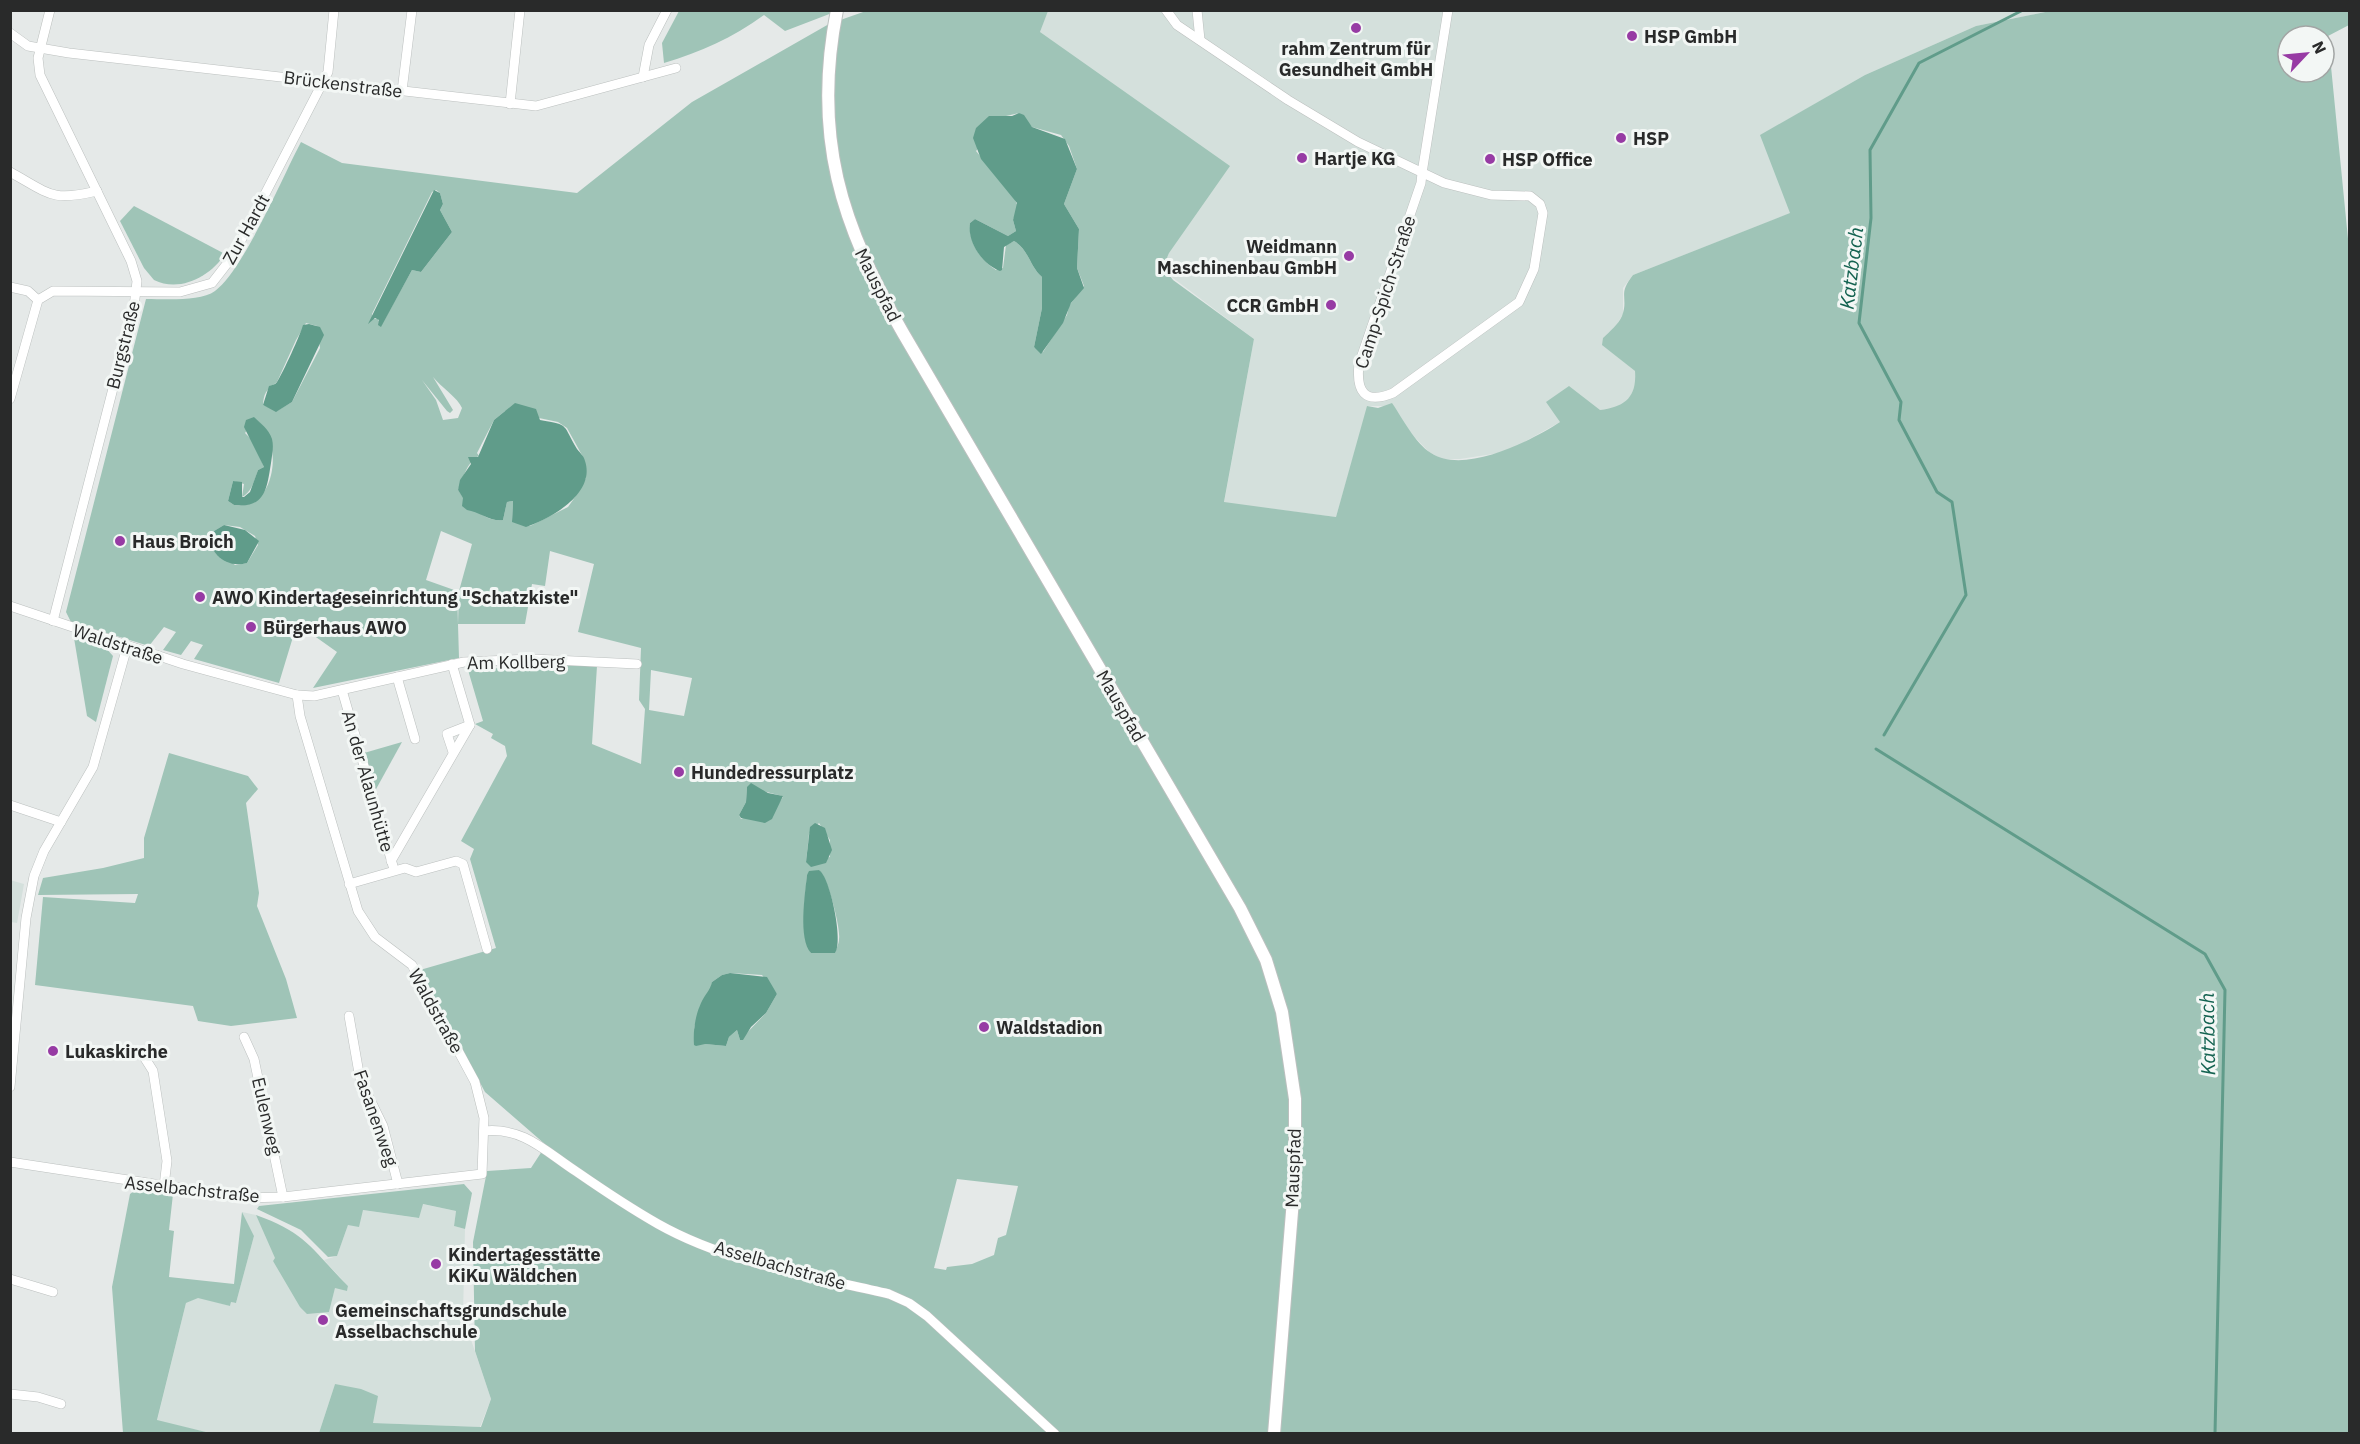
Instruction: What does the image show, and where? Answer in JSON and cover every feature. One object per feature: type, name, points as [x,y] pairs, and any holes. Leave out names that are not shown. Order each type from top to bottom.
[{"type":"street","name":"Burgstraße","points":[[50,10],[40,48],[38,66],[40,75],[131,261],[136,273],[137,290],[53,621]]},
{"type":"street","name":"Zur Hardt","points":[[38,300],[53,291],[180,292],[204,287],[217,278],[233,256],[324,82],[328,72],[334,10]]},
{"type":"street","points":[[402,91],[412,10]]},
{"type":"street","points":[[510,104],[520,10]]},
{"type":"street","points":[[643,77],[649,45],[667,10]]},
{"type":"street","name":"Camp-Spich-Straße","points":[[1166,10],[1177,25],[1288,100],[1358,142],[1422,174],[1473,192],[1522,195],[1536,200],[1543,213],[1534,269],[1526,292],[1508,312],[1393,393],[1372,398],[1361,390],[1358,384],[1359,364],[1422,174],[1448,10]]},
{"type":"street","points":[[1197,10],[1200,40]]},
{"type":"street","name":"Mauspfad","points":[[837,14],[829,68],[829,132],[840,192],[860,253],[903,333],[1240,909],[1266,960],[1282,1012],[1293,1076],[1296,1136],[1274,1434]]},
{"type":"street","name":"Brückenstraße","points":[[10,33],[28,46],[40,48],[510,104],[546,105],[676,68]]},
{"type":"street","points":[[10,172],[51,195],[62,198],[97,191]]},
{"type":"street","points":[[10,287],[28,291],[38,300],[10,399]]},
{"type":"street","name":"Waldstraße","points":[[10,606],[127,647],[297,695],[314,696]]},
{"type":"street","points":[[10,1087],[30,897],[44,851],[93,767],[127,647]]},
{"type":"street","name":"Am Kollberg","points":[[314,696],[452,664],[532,659],[637,664]]},
{"type":"street","points":[[393,866],[453,752],[470,725],[452,664]]},
{"type":"street","points":[[397,677],[415,739]]},
{"type":"street","name":"An der Alaunhütte","points":[[342,690],[393,866]]},
{"type":"street","name":"Waldstraße","points":[[297,695],[300,716],[349,884],[366,927],[383,945],[412,964],[476,1083],[482,1105],[484,1131],[482,1174]]},
{"type":"street","points":[[453,752],[447,734],[470,725]]},
{"type":"street","points":[[10,805],[61,822]]},
{"type":"street","points":[[349,884],[393,866],[416,872],[456,861],[463,864],[488,949]]},
{"type":"street","name":"Fasanenweg","points":[[349,1016],[360,1079],[383,1126],[398,1184]]},
{"type":"street","name":"Eulenweg","points":[[244,1037],[254,1059],[284,1197]]},
{"type":"street","points":[[141,1052],[153,1071],[166,1148],[164,1186]]},
{"type":"street","name":"Asselbachstraße","points":[[484,1131],[507,1131],[535,1141],[644,1216],[682,1236],[734,1255],[889,1294],[909,1303],[927,1316],[1055,1434]]},
{"type":"street","name":"Asselbachstraße","points":[[10,1162],[246,1198],[284,1197],[482,1174]]},
{"type":"street","points":[[10,1279],[53,1292]]},
{"type":"street","points":[[10,1394],[38,1397],[61,1404]]},
{"type":"shaded area","points":[[1048,10],[2050,11],[1976,26],[1865,75],[1761,135],[1791,213],[1633,275],[1623,288],[1623,314],[1616,326],[1603,338],[1603,345],[1635,371],[1636,382],[1631,396],[1619,408],[1600,410],[1560,422],[1506,452],[1460,459],[1442,459],[1429,452],[1385,406],[1368,406],[1336,517],[1224,503],[1254,339],[1169,275],[1166,262],[1168,253],[1040,32]]},
{"type":"shaded area","points":[[679,11],[833,11],[785,31],[764,15],[716,44],[664,63],[662,43]]},
{"type":"shaded area","points":[[866,11],[1048,11],[1040,32],[1230,166],[1169,253],[1166,264],[1173,280],[1254,339],[1224,502],[1336,517],[1367,406],[1378,408],[1392,403],[1425,449],[1445,459],[1461,460],[1497,453],[1532,438],[1560,422],[1546,402],[1569,386],[1600,410],[1608,409],[1627,400],[1634,388],[1635,371],[1602,345],[1603,338],[1622,316],[1624,292],[1633,275],[1790,213],[1760,135],[1865,75],[1976,26],[2050,11],[2349,11],[2349,25],[2336,32],[2336,24],[2276,24],[2276,84],[2333,84],[2350,259],[2349,1433],[319,1433],[335,1384],[361,1389],[378,1396],[373,1423],[481,1427],[491,1399],[475,1351],[473,1242],[487,1171],[531,1168],[546,1145],[485,1092],[420,970],[496,948],[470,859],[474,849],[461,841],[507,756],[505,746],[491,738],[493,734],[475,724],[483,721],[468,670],[568,664],[597,666],[592,744],[641,764],[645,709],[639,700],[641,648],[578,632],[594,564],[550,551],[545,586],[532,584],[525,624],[458,624],[459,591],[472,544],[441,531],[426,580],[457,591],[459,658],[313,688],[337,652],[306,630],[296,627],[279,683],[194,659],[203,645],[191,641],[181,655],[163,650],[176,632],[164,627],[149,646],[71,622],[66,612],[146,299],[200,297],[215,291],[226,280],[262,222],[301,142],[342,163],[577,193],[692,102],[829,24]],"holes":[[[1019,113],[1032,127],[1061,135],[1069,146],[1077,169],[1064,204],[1079,229],[1077,268],[1084,286],[1069,306],[1067,315],[1043,352],[1034,347],[1042,308],[1042,277],[1023,249],[1014,241],[1006,245],[1003,268],[996,270],[981,256],[973,243],[970,223],[975,219],[1008,236],[1016,231],[1013,220],[1018,207],[1014,197],[976,151],[1006,116]],[[436,190],[440,193],[443,204],[440,210],[452,232],[421,272],[412,270],[381,326],[378,319],[373,319],[372,314],[432,192]],[[306,323],[317,326],[320,348],[292,402],[277,411],[263,405],[265,393],[277,382]],[[433,377],[457,400],[462,408],[458,418],[443,420],[436,400],[422,380],[450,413],[453,410]],[[505,411],[558,422],[567,428],[583,457],[586,478],[568,507],[530,526],[512,520],[513,501],[507,502],[503,520],[490,519],[477,511],[458,490],[468,466],[479,456],[477,453],[494,420]],[[255,419],[264,428],[273,456],[268,485],[260,497],[249,504],[234,505],[228,501],[233,481],[244,484],[242,497],[250,489],[258,470],[264,467],[253,441],[245,433]],[[224,525],[240,527],[255,536],[258,545],[247,563],[235,565],[209,541],[209,534]],[[651,670],[692,678],[684,716],[649,710]],[[747,787],[783,797],[777,806],[741,819],[739,815],[746,802]],[[819,823],[830,840],[830,857],[806,862],[809,834]],[[819,870],[833,902],[839,933],[835,953],[811,953],[804,925],[807,875]],[[730,973],[762,975],[777,994],[766,1013],[740,1040],[737,1030],[729,1037],[726,1046],[705,1044],[694,1028],[700,1006],[711,991],[712,982]],[[957,1179],[1018,1186],[1006,1235],[998,1238],[994,1255],[972,1264],[947,1267],[946,1270],[934,1268]]]},
{"type":"shaded area","points":[[1019,113],[1024,115],[1032,127],[1065,139],[1077,169],[1064,204],[1079,229],[1077,268],[1084,288],[1071,303],[1063,323],[1041,354],[1034,347],[1042,308],[1042,277],[1023,249],[1014,241],[1004,247],[1002,270],[993,268],[977,252],[970,230],[970,223],[975,219],[1008,236],[1016,231],[1013,220],[1017,203],[981,159],[973,138],[976,128],[989,116],[1012,116]]},
{"type":"shaded area","points":[[434,190],[440,193],[443,204],[440,210],[452,232],[421,272],[412,270],[381,327],[378,325],[379,320],[375,318],[368,324]]},
{"type":"shaded area","points":[[134,206],[225,254],[212,269],[194,280],[174,285],[154,280],[144,268],[120,221]]},
{"type":"shaded area","points":[[303,325],[320,327],[324,335],[292,402],[276,412],[263,405],[269,386],[277,382]]},
{"type":"shaded area","points":[[515,403],[536,409],[540,420],[557,423],[564,427],[584,458],[587,473],[584,484],[569,503],[547,518],[526,527],[512,522],[513,501],[507,502],[503,520],[494,520],[462,506],[463,498],[458,490],[460,480],[471,464],[468,457],[478,457],[494,420]]},
{"type":"shaded area","points":[[254,417],[267,429],[272,439],[273,451],[268,480],[259,500],[245,505],[234,505],[228,501],[233,481],[242,482],[242,497],[244,497],[250,492],[258,470],[264,467],[244,427],[246,420]]},
{"type":"shaded area","points":[[224,525],[245,530],[259,541],[247,563],[232,564],[215,553],[209,534]]},
{"type":"shaded area","points":[[74,638],[105,647],[113,656],[96,722],[87,716]]},
{"type":"shaded area","points":[[402,742],[375,791],[364,753]]},
{"type":"shaded area","points":[[169,753],[248,776],[258,789],[246,803],[259,893],[257,906],[286,979],[297,1018],[231,1026],[198,1021],[193,1006],[35,985],[43,897],[135,903],[138,894],[38,895],[43,878],[103,868],[144,858],[144,838]]},
{"type":"shaded area","points":[[751,783],[768,793],[783,796],[772,819],[765,823],[741,818],[739,815],[746,802],[747,787]]},
{"type":"shaded area","points":[[815,823],[825,828],[832,850],[826,863],[811,867],[806,862],[810,827]]},
{"type":"shaded area","points":[[819,870],[831,896],[837,924],[838,937],[835,953],[811,953],[805,938],[803,916],[807,875],[809,871]]},
{"type":"shaded area","points":[[10,880],[24,884],[17,923],[11,922]]},
{"type":"shaded area","points":[[730,973],[767,977],[777,994],[766,1013],[751,1027],[743,1040],[740,1040],[737,1030],[729,1037],[726,1046],[705,1044],[696,1046],[694,1045],[694,1029],[701,1003],[712,982]]},
{"type":"shaded area","points":[[464,1184],[472,1193],[465,1229],[454,1226],[456,1211],[423,1204],[419,1218],[363,1210],[359,1227],[348,1225],[337,1256],[328,1257],[301,1230],[257,1209],[259,1206]]},
{"type":"shaded area","points":[[137,1189],[173,1194],[169,1230],[174,1231],[169,1277],[234,1284],[242,1212],[254,1236],[236,1303],[231,1302],[230,1306],[198,1298],[186,1303],[157,1420],[210,1433],[123,1433],[112,1287],[130,1194]]},
{"type":"shaded area","name":"Gemeinschaftsgrundschule Asselbachschule","points":[[422,1204],[456,1211],[454,1226],[465,1229],[463,1316],[491,1399],[480,1427],[373,1423],[335,1384],[319,1433],[210,1433],[157,1421],[186,1303],[198,1297],[230,1306],[231,1302],[236,1303],[254,1236],[242,1212],[256,1215],[273,1248],[276,1258],[273,1261],[319,1311],[329,1312],[335,1287],[347,1291],[348,1286],[324,1260],[337,1256],[348,1225],[363,1210],[418,1218]]},
{"type":"shaded area","points":[[256,1215],[298,1236],[317,1252],[348,1286],[347,1291],[335,1288],[329,1312],[307,1314],[300,1307],[273,1261],[275,1258]]},
{"type":"waterway","name":"Katzbach","points":[[1884,735],[1966,595],[1952,502],[1937,492],[1899,420],[1901,402],[1859,323],[1871,218],[1870,150],[1919,63],[2023,10]]},
{"type":"waterway","name":"Katzbach","points":[[1876,749],[2205,954],[2225,990],[2215,1434]]},
{"type":"place","name":"rahm Zentrum für Gesundheit GmbH","points":[[1356,28]]},
{"type":"place","name":"HSP GmbH","points":[[1632,36]]},
{"type":"place","name":"HSP","points":[[1621,138]]},
{"type":"place","name":"Hartje KG","points":[[1302,158]]},
{"type":"place","name":"HSP Office","points":[[1490,159]]},
{"type":"place","name":"Weidmann Maschinenbau GmbH","points":[[1349,256]]},
{"type":"place","name":"CCR GmbH","points":[[1331,305]]},
{"type":"place","name":"Haus Broich","points":[[120,541]]},
{"type":"place","name":"AWO Kindertageseinrichtung \"Schatzkiste\"","points":[[200,597]]},
{"type":"place","name":"Bürgerhaus AWO","points":[[251,627]]},
{"type":"place","name":"Hundedressurplatz","points":[[679,772]]},
{"type":"place","name":"Waldstadion","points":[[984,1027]]},
{"type":"place","name":"Lukaskirche","points":[[53,1051]]},
{"type":"place","name":"Kindertagesstätte KiKu Wäldchen","points":[[436,1264]]},
{"type":"place","name":"Gemeinschaftsgrundschule Asselbachschule","points":[[323,1320]]}]
